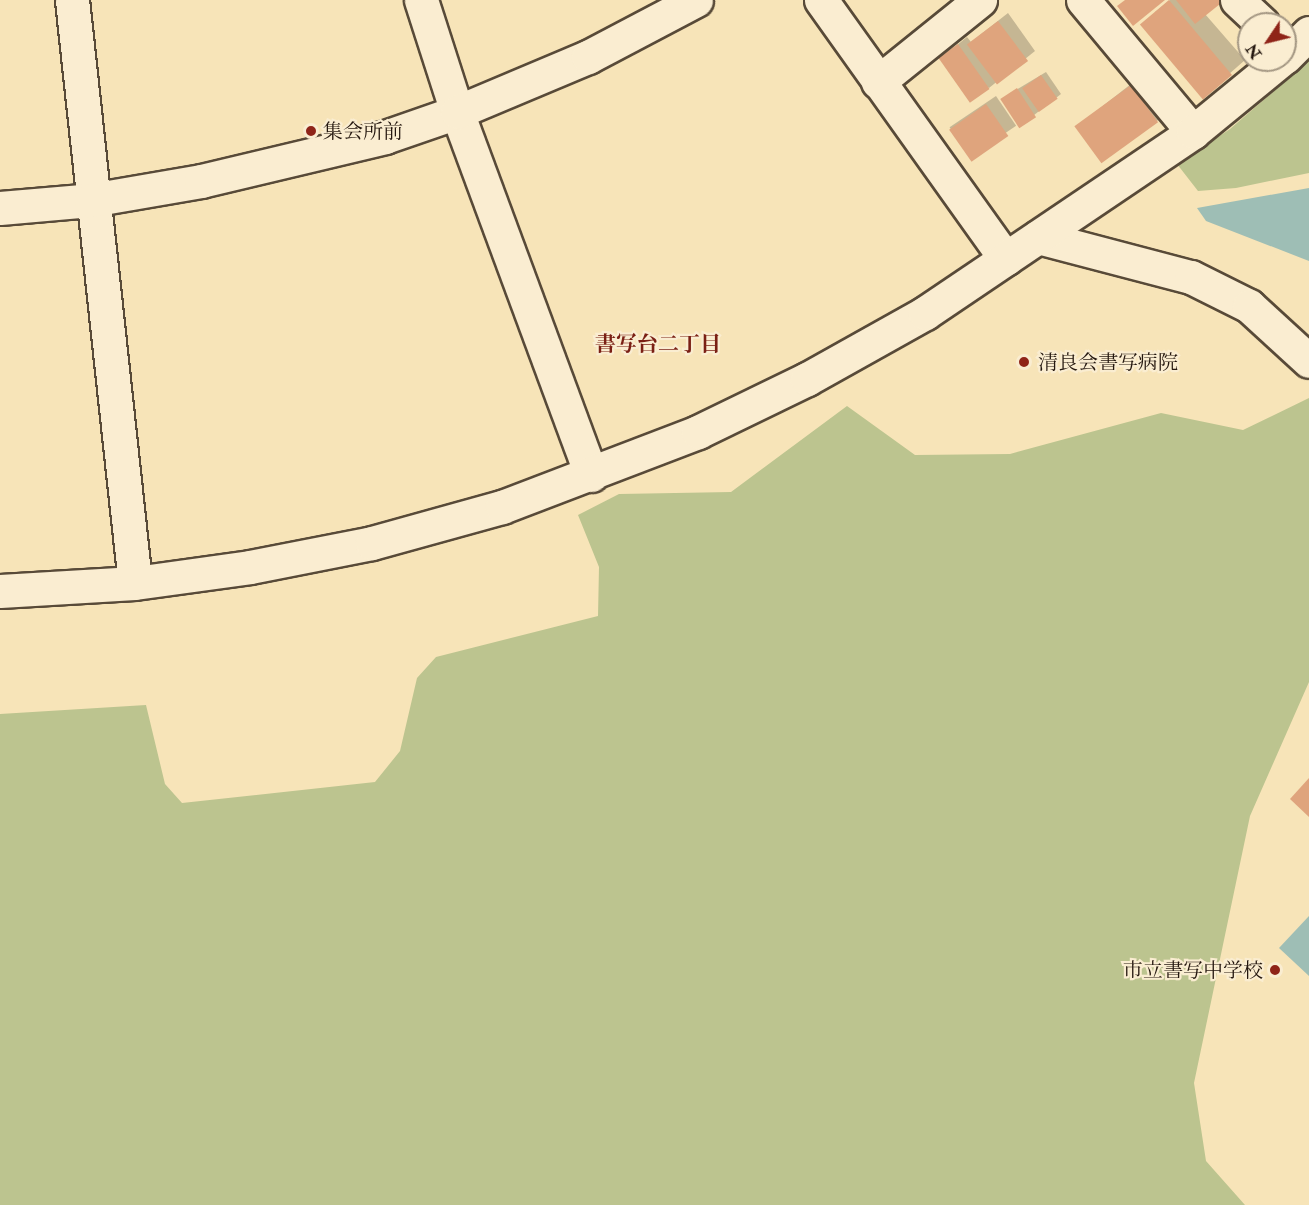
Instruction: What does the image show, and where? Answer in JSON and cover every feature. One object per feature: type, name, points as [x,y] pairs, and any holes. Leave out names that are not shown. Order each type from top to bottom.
[{"type":"street","points":[[72,0],[91,200],[135,583]]},
{"type":"street","points":[[421,0],[458,112],[591,475]]},
{"type":"street","points":[[0,208],[91,200],[291,162],[458,112],[588,57],[696,0]]},
{"type":"street","points":[[821,0],[1006,259]]},
{"type":"street","points":[[878,82],[980,0]]},
{"type":"street","points":[[1237,0],[1250,12]]},
{"type":"street","points":[[1267,0],[1278,12]]},
{"type":"street","points":[[1095,4],[1193,132]]},
{"type":"street","points":[[0,591],[135,583],[250,567],[372,543],[502,507],[591,475],[698,432],[807,379],[925,313],[1193,132],[1264,72]]},
{"type":"street","points":[[1038,237],[1191,277],[1249,306],[1309,361]]},
{"type":"green space","points":[[1309,61],[1309,173],[1236,188],[1198,191],[1177,164],[1230,129]]},
{"type":"green space","points":[[1309,398],[1309,682],[1250,816],[1194,1083],[1206,1161],[1245,1205],[0,1205],[0,714],[146,705],[165,784],[182,803],[375,782],[400,751],[417,678],[436,657],[598,616],[599,567],[578,515],[619,494],[731,492],[847,406],[915,455],[1010,454],[1161,413],[1243,430]]},
{"type":"water","points":[[1309,188],[1309,261],[1206,221],[1197,208]]},
{"type":"water","points":[[1309,916],[1309,976],[1279,948]]},
{"type":"building","points":[[1125,0],[1165,0],[1133,26],[1117,6]]},
{"type":"building","points":[[1169,0],[1232,75],[1203,99],[1140,24]]},
{"type":"building","points":[[1176,0],[1225,0],[1195,24]]},
{"type":"building","points":[[998,21],[1028,61],[997,84],[967,44]]},
{"type":"building","points":[[958,44],[990,89],[970,103],[938,58]]},
{"type":"building","points":[[1041,75],[1058,99],[1039,112],[1022,88]]},
{"type":"building","points":[[1131,85],[1158,122],[1101,163],[1074,126]]},
{"type":"building","points":[[1017,88],[1036,117],[1019,128],[1000,99]]},
{"type":"building","points":[[986,104],[1008,136],[972,162],[949,130]]},
{"type":"building","points":[[1309,778],[1309,817],[1290,799]]},
{"type":"place","name":"集会所前","points":[[311,131]]},
{"type":"place","name":"清良会書写病院","points":[[1024,362]]},
{"type":"place","name":"市立書写中学校","points":[[1275,970]]},
{"type":"district","name":"書写台二丁目","points":[[658,345]]}]
